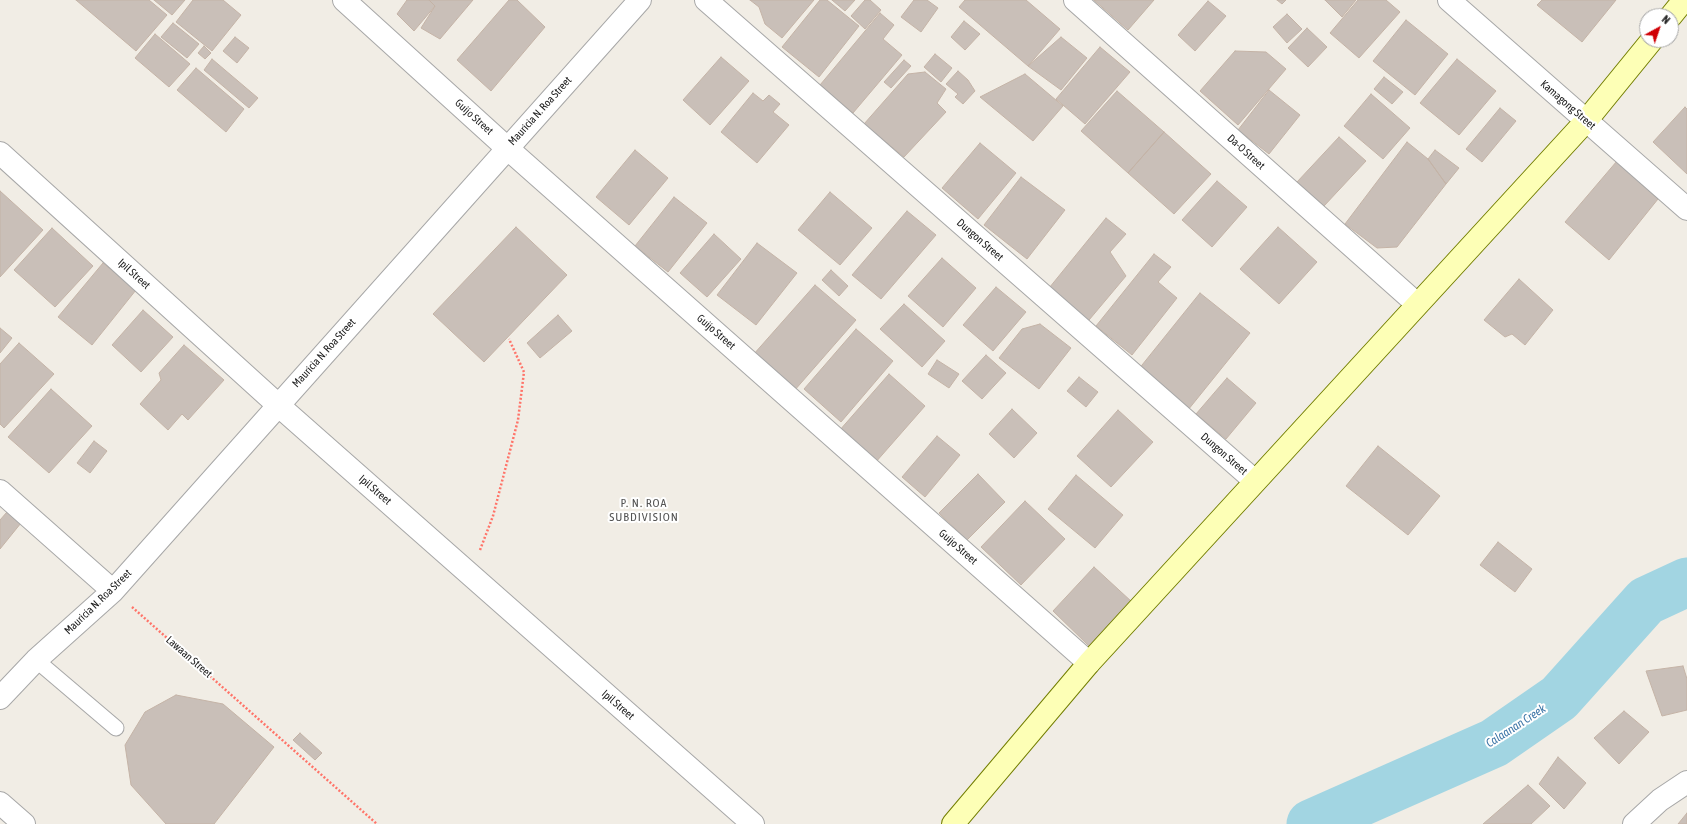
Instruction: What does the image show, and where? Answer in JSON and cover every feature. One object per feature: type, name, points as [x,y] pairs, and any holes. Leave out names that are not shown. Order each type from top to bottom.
[{"type":"street","name":"Guijo Street","points":[[344,0],[507,148],[1089,663]]},
{"type":"street","name":"Mauricia N. Roa Street","points":[[0,698],[36,660],[113,590],[640,0]]},
{"type":"street","name":"Dungon Street","points":[[706,0],[1255,481]]},
{"type":"street","name":"Da-O Street","points":[[1075,0],[1417,304]]},
{"type":"street","name":"Kamagong Street","points":[[1449,0],[1687,209]]},
{"type":"street","points":[[1678,8],[1684,0]]},
{"type":"street","points":[[953,824],[1089,663],[1586,120],[1645,48]]},
{"type":"street","name":"Ipil Street","points":[[0,153],[278,405],[753,824]]},
{"type":"street","points":[[0,491],[113,590]]},
{"type":"street","points":[[1634,824],[1660,800],[1687,782]]},
{"type":"street","points":[[0,803],[24,824]]},
{"type":"lane","points":[[36,660],[116,728]]},
{"type":"path","points":[[472,576],[493,516],[518,420],[524,372],[509,339]]},
{"type":"path","name":"Lawaan Street","points":[[113,590],[377,824]]},
{"type":"building","points":[[76,0],[149,0],[167,15],[136,51]]},
{"type":"building","points":[[154,0],[185,0],[172,15]]},
{"type":"building","points":[[193,0],[223,0],[241,15],[212,51],[176,22]]},
{"type":"building","points":[[407,0],[429,0],[435,6],[414,31],[397,14]]},
{"type":"building","points":[[429,0],[473,0],[440,39],[421,28],[435,6]]},
{"type":"building","points":[[509,0],[517,0],[545,27],[491,91],[457,60]]},
{"type":"building","points":[[750,0],[814,0],[782,38],[765,24],[759,7]]},
{"type":"building","points":[[820,0],[827,0],[859,26],[819,77],[782,47]]},
{"type":"building","points":[[832,0],[855,0],[845,11]]},
{"type":"building","points":[[865,0],[870,0],[881,10],[865,29],[851,16]]},
{"type":"building","points":[[914,0],[927,0],[938,8],[921,32],[901,17]]},
{"type":"building","points":[[965,0],[1026,0],[1060,29],[1028,66],[959,7]]},
{"type":"building","points":[[1094,0],[1154,0],[1128,30]]},
{"type":"building","points":[[1277,0],[1286,0],[1282,4]]},
{"type":"building","points":[[1325,0],[1356,0],[1342,17]]},
{"type":"building","points":[[1358,0],[1386,0],[1400,12],[1359,58],[1330,33]]},
{"type":"building","points":[[1542,0],[1616,0],[1582,42],[1537,5]]},
{"type":"building","points":[[1208,1],[1226,16],[1195,51],[1178,35]]},
{"type":"building","points":[[880,13],[894,25],[883,39],[902,55],[853,113],[820,85]]},
{"type":"building","points":[[1287,14],[1302,29],[1287,43],[1273,27]]},
{"type":"building","points":[[1406,20],[1448,54],[1415,95],[1373,61]]},
{"type":"building","points":[[964,21],[980,34],[965,50],[951,37]]},
{"type":"building","points":[[173,23],[199,44],[187,58],[161,37]]},
{"type":"building","points":[[1307,28],[1327,47],[1308,67],[1288,48]]},
{"type":"building","points":[[155,34],[190,64],[169,87],[135,58]]},
{"type":"building","points":[[235,37],[249,48],[237,63],[223,51]]},
{"type":"building","points":[[1061,37],[1087,58],[1061,90],[1028,66]]},
{"type":"building","points":[[204,46],[211,53],[205,59],[198,53]]},
{"type":"building","points":[[1100,47],[1130,72],[1085,124],[1056,99]]},
{"type":"building","points":[[1235,51],[1266,52],[1286,69],[1238,125],[1200,91]]},
{"type":"building","points":[[935,54],[952,68],[941,82],[924,67]]},
{"type":"building","points":[[721,57],[749,81],[710,125],[683,100]]},
{"type":"building","points":[[212,59],[258,98],[249,108],[204,70]]},
{"type":"building","points":[[1457,59],[1496,91],[1459,135],[1420,103]]},
{"type":"building","points":[[904,60],[911,66],[891,88],[884,82]]},
{"type":"building","points":[[196,68],[244,109],[226,132],[177,90]]},
{"type":"building","points":[[958,71],[968,80],[975,91],[963,104],[955,97],[958,94],[946,84]]},
{"type":"building","points":[[925,72],[946,89],[937,103],[946,112],[904,157],[864,124],[908,74]]},
{"type":"building","points":[[1025,74],[1063,106],[1033,141],[980,97]]},
{"type":"building","points":[[1384,77],[1403,92],[1392,104],[1374,89]]},
{"type":"building","points":[[1269,90],[1300,115],[1269,154],[1238,130]]},
{"type":"building","points":[[1117,91],[1164,132],[1128,173],[1081,131]]},
{"type":"building","points":[[753,93],[763,101],[769,95],[780,104],[773,112],[789,125],[757,163],[721,132]]},
{"type":"building","points":[[1371,94],[1410,128],[1383,159],[1344,126]]},
{"type":"building","points":[[1685,107],[1687,109],[1687,174],[1653,142]]},
{"type":"building","points":[[1500,108],[1516,121],[1482,162],[1466,149]]},
{"type":"building","points":[[1164,132],[1211,174],[1174,214],[1128,173]]},
{"type":"building","points":[[1339,137],[1366,161],[1324,206],[1297,182]]},
{"type":"building","points":[[1407,142],[1428,159],[1446,184],[1397,247],[1377,248],[1345,224]]},
{"type":"building","points":[[980,143],[1016,173],[978,219],[942,188]]},
{"type":"building","points":[[635,150],[668,178],[629,225],[596,197]]},
{"type":"building","points":[[1435,150],[1459,168],[1446,184],[1428,159]]},
{"type":"building","points":[[1617,161],[1658,199],[1609,260],[1565,222]]},
{"type":"building","points":[[1021,177],[1065,210],[1027,259],[984,225]]},
{"type":"building","points":[[1217,181],[1247,207],[1212,247],[1182,220]]},
{"type":"building","points":[[0,191],[43,230],[0,277]]},
{"type":"building","points":[[830,192],[872,228],[840,265],[798,230]]},
{"type":"building","points":[[674,197],[707,223],[668,272],[635,246]]},
{"type":"building","points":[[907,211],[936,235],[881,299],[852,275]]},
{"type":"building","points":[[1106,218],[1126,234],[1110,252],[1126,276],[1084,326],[1045,293]]},
{"type":"building","points":[[516,227],[567,275],[484,362],[433,314]]},
{"type":"building","points":[[1278,227],[1317,262],[1279,304],[1240,269]]},
{"type":"building","points":[[52,228],[93,266],[55,307],[14,270]]},
{"type":"building","points":[[714,234],[741,259],[707,297],[680,273]]},
{"type":"building","points":[[757,243],[797,273],[756,325],[717,295]]},
{"type":"building","points":[[1154,254],[1171,267],[1158,282],[1177,298],[1132,355],[1096,326]]},
{"type":"building","points":[[942,258],[976,288],[943,327],[908,296]]},
{"type":"building","points":[[103,263],[136,290],[92,345],[58,317]]},
{"type":"building","points":[[831,270],[848,286],[839,296],[822,280]]},
{"type":"building","points":[[1519,279],[1553,310],[1525,345],[1512,334],[1505,337],[1484,320]]},
{"type":"building","points":[[815,285],[856,320],[794,391],[753,355]]},
{"type":"building","points":[[996,287],[1026,312],[993,351],[963,325]]},
{"type":"building","points":[[1200,293],[1250,333],[1188,410],[1138,370]]},
{"type":"building","points":[[904,304],[945,341],[922,367],[880,329]]},
{"type":"building","points":[[143,310],[173,337],[141,372],[112,345]]},
{"type":"building","points":[[558,315],[572,331],[540,358],[527,343]]},
{"type":"building","points":[[1040,324],[1071,348],[1039,389],[999,358],[1022,329]]},
{"type":"building","points":[[0,328],[12,338],[0,353]]},
{"type":"building","points":[[856,329],[893,361],[841,422],[804,389]]},
{"type":"building","points":[[19,343],[54,374],[4,428],[0,424],[0,364]]},
{"type":"building","points":[[184,345],[224,380],[188,420],[182,414],[168,430],[140,404],[161,380],[159,373]]},
{"type":"building","points":[[986,355],[1006,373],[982,399],[962,381]]},
{"type":"building","points":[[937,360],[959,374],[949,388],[928,374]]},
{"type":"building","points":[[889,374],[925,406],[875,463],[839,431]]},
{"type":"building","points":[[1079,377],[1098,392],[1086,407],[1067,391]]},
{"type":"building","points":[[1227,378],[1256,403],[1226,439],[1196,414]]},
{"type":"building","points":[[51,389],[92,426],[49,473],[8,437]]},
{"type":"building","points":[[1012,409],[1037,433],[1014,458],[989,434]]},
{"type":"building","points":[[1118,410],[1153,442],[1111,487],[1077,456]]},
{"type":"building","points":[[937,436],[960,455],[925,497],[902,477]]},
{"type":"building","points":[[94,441],[107,451],[90,473],[77,463]]},
{"type":"building","points":[[1378,446],[1440,496],[1408,535],[1346,486]]},
{"type":"building","points":[[978,474],[1005,502],[967,540],[939,513]]},
{"type":"building","points":[[1076,475],[1123,515],[1095,548],[1048,509]]},
{"type":"building","points":[[1025,501],[1065,539],[1021,585],[981,547]]},
{"type":"building","points":[[7,512],[21,523],[0,549],[0,520]]},
{"type":"building","points":[[1498,542],[1532,569],[1515,592],[1480,565]]},
{"type":"building","points":[[1094,567],[1132,602],[1089,646],[1053,611]]},
{"type":"building","points":[[1683,666],[1687,679],[1687,710],[1662,716],[1646,671]]},
{"type":"building","points":[[176,695],[223,704],[274,747],[214,824],[166,824],[131,785],[125,745],[145,712]]},
{"type":"building","points":[[1624,711],[1649,732],[1619,764],[1594,738]]},
{"type":"building","points":[[300,733],[322,753],[315,760],[293,740]]},
{"type":"building","points":[[1558,757],[1586,783],[1564,809],[1539,784]]},
{"type":"building","points":[[1528,785],[1550,806],[1531,824],[1483,824]]},
{"type":"building","points":[[1687,813],[1687,824],[1678,824]]},
{"type":"waterway","name":"Calaanan Creek","points":[[1311,824],[1494,743],[1559,698],[1646,601],[1687,582]]},
{"type":"district","name":"P. N. ROA SUBDIVISION","points":[[644,510]]}]
